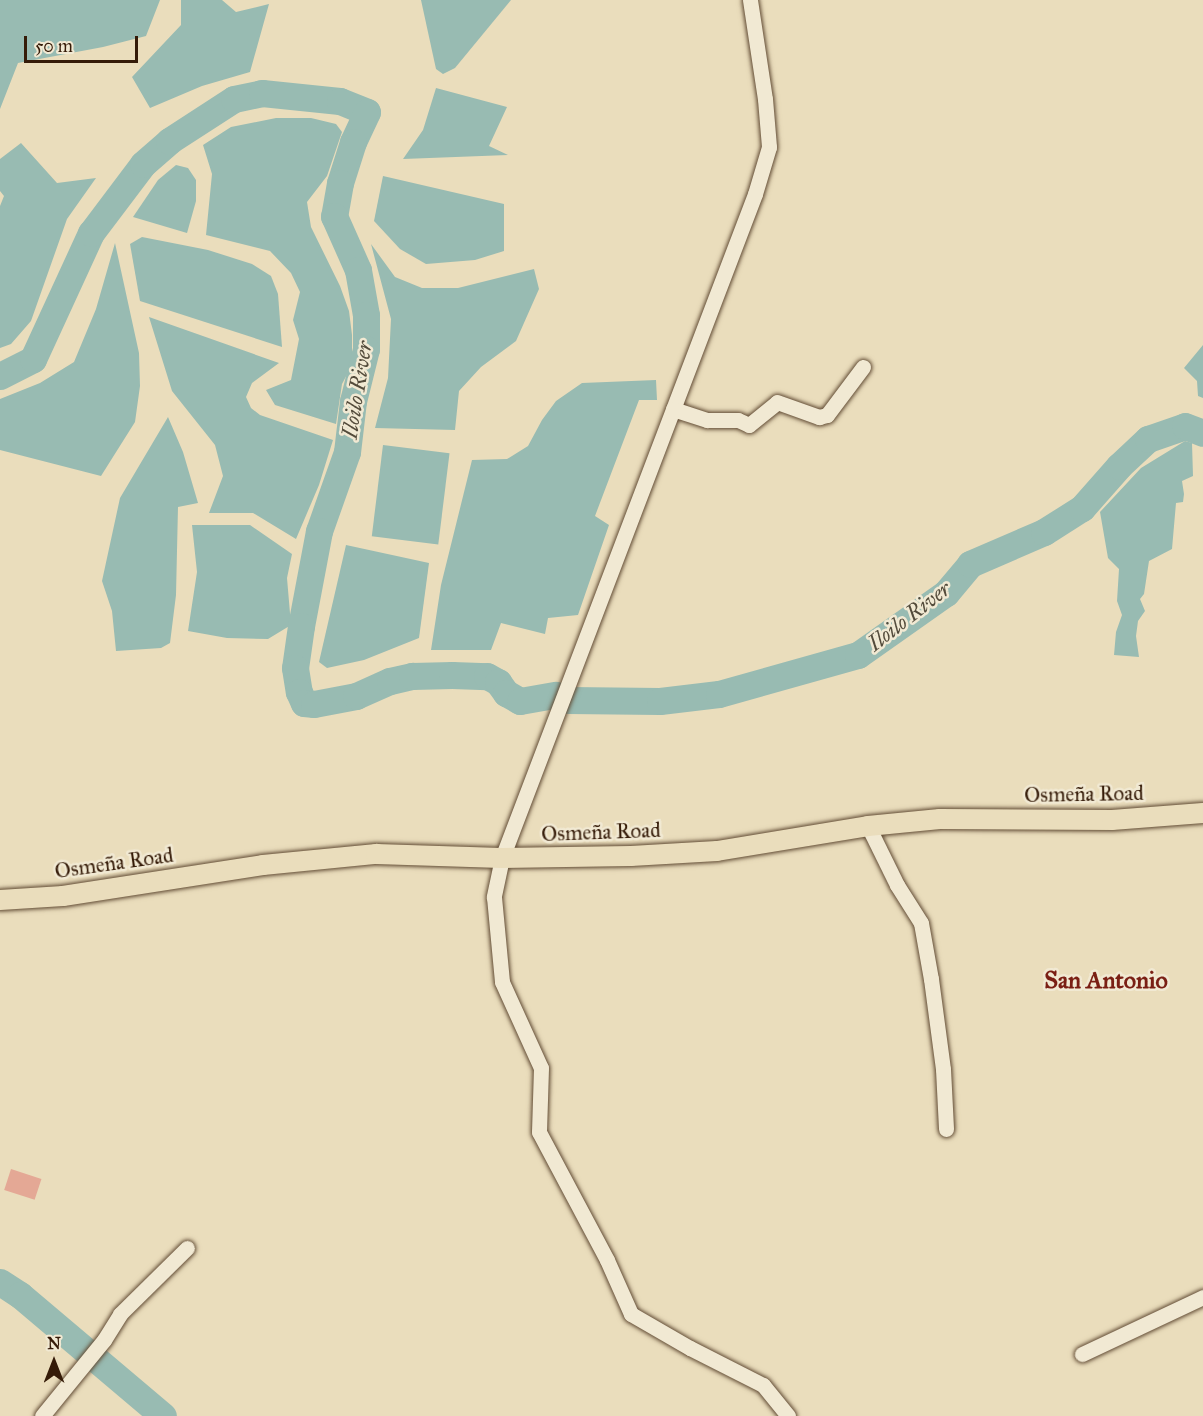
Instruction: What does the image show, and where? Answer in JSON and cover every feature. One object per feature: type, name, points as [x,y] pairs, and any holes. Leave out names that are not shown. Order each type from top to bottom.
[{"type":"main road","name":"Osmeña Road","points":[[0,900],[63,896],[262,865],[375,854],[502,858],[631,856],[717,851],[868,826],[940,819],[1112,820],[1203,813]]},
{"type":"street","points":[[750,0],[765,99],[769,147],[755,194],[502,858],[494,897],[502,982],[541,1068],[539,1132],[607,1260],[631,1314],[690,1348],[763,1385],[788,1416]]},
{"type":"street","points":[[673,409],[707,420],[738,420],[749,425],[777,402],[819,417],[826,415],[862,367]]},
{"type":"street","points":[[868,826],[897,885],[921,923],[943,1069],[946,1129]]},
{"type":"street","points":[[42,1416],[74,1373],[104,1340],[120,1314],[187,1248]]},
{"type":"street","points":[[1082,1354],[1203,1298]]},
{"type":"water","points":[[0,0],[160,0],[146,36],[103,47],[18,63],[0,109]]},
{"type":"water","points":[[181,0],[222,0],[236,12],[269,4],[250,72],[202,86],[150,108],[132,77],[181,25]]},
{"type":"water","points":[[421,0],[511,0],[455,68],[443,74],[436,69]]},
{"type":"water","points":[[436,88],[507,107],[489,146],[508,155],[403,159],[423,130]]},
{"type":"water","points":[[276,118],[311,118],[336,124],[342,132],[327,176],[307,202],[311,227],[340,286],[349,311],[352,365],[342,384],[336,424],[275,405],[266,390],[291,380],[299,339],[293,320],[300,292],[291,273],[270,251],[206,235],[212,174],[203,145],[231,127]]},
{"type":"water","points":[[21,143],[57,183],[96,178],[67,219],[31,321],[11,344],[0,348],[0,206],[4,196],[0,191],[0,159]]},
{"type":"water","points":[[176,165],[188,168],[196,180],[196,201],[187,233],[133,217],[158,180]]},
{"type":"water","points":[[383,176],[504,204],[504,251],[475,260],[426,264],[400,249],[374,221]]},
{"type":"water","points":[[142,237],[208,250],[252,264],[271,276],[278,294],[282,347],[140,301],[130,244]]},
{"type":"water","points":[[115,243],[139,353],[140,386],[135,422],[101,476],[0,450],[0,399],[40,383],[74,362],[96,309]]},
{"type":"water","points":[[371,244],[395,277],[422,288],[458,288],[534,269],[539,289],[516,341],[481,367],[459,391],[455,430],[375,428],[388,378],[391,319]]},
{"type":"water","points":[[149,317],[279,363],[252,383],[246,397],[251,408],[260,415],[333,440],[319,485],[296,539],[253,513],[209,513],[223,476],[215,445],[172,391]]},
{"type":"water","points":[[1203,345],[1203,398],[1198,396],[1197,381],[1184,368]]},
{"type":"water","points":[[656,380],[657,400],[639,400],[595,516],[609,525],[578,615],[548,618],[545,634],[501,623],[491,650],[431,650],[441,585],[472,460],[507,459],[528,446],[542,420],[556,401],[582,383]]},
{"type":"water","points":[[168,417],[183,452],[198,503],[178,507],[176,595],[170,643],[161,648],[116,651],[112,611],[102,581],[120,498]]},
{"type":"water","points":[[1185,441],[1192,443],[1193,476],[1182,481],[1183,502],[1176,503],[1172,549],[1149,561],[1144,594],[1140,599],[1145,611],[1138,621],[1136,636],[1139,657],[1114,655],[1116,632],[1122,615],[1117,601],[1119,569],[1108,558],[1100,512],[1141,468]]},
{"type":"water","points":[[383,445],[450,453],[438,544],[372,536]]},
{"type":"water","points":[[192,525],[250,525],[292,554],[287,578],[291,625],[268,639],[227,638],[188,631],[197,572]]},
{"type":"water","points":[[346,545],[429,563],[419,638],[364,660],[327,668],[319,662]]},
{"type":"building","points":[[11,1169],[41,1179],[35,1200],[4,1190]]},
{"type":"waterway","name":"Iloilo River","points":[[0,376],[33,359],[91,233],[143,164],[169,141],[234,99],[262,93],[340,101],[367,112],[353,142],[340,183],[334,216],[358,270],[366,315],[366,349],[353,401],[347,452],[319,531],[295,668],[299,692],[304,703],[314,704],[356,696],[390,681],[412,676],[452,675],[487,676],[498,682],[506,693],[520,701],[555,695]]},
{"type":"waterway","name":"Iloilo River","points":[[568,700],[660,701],[719,694],[858,655],[946,593],[970,564],[1044,532],[1082,508],[1119,466],[1148,439],[1185,426],[1203,433]]},
{"type":"waterway","points":[[0,1282],[20,1295],[163,1416]]},
{"type":"district","name":"San Antonio","points":[[1106,981]]}]
